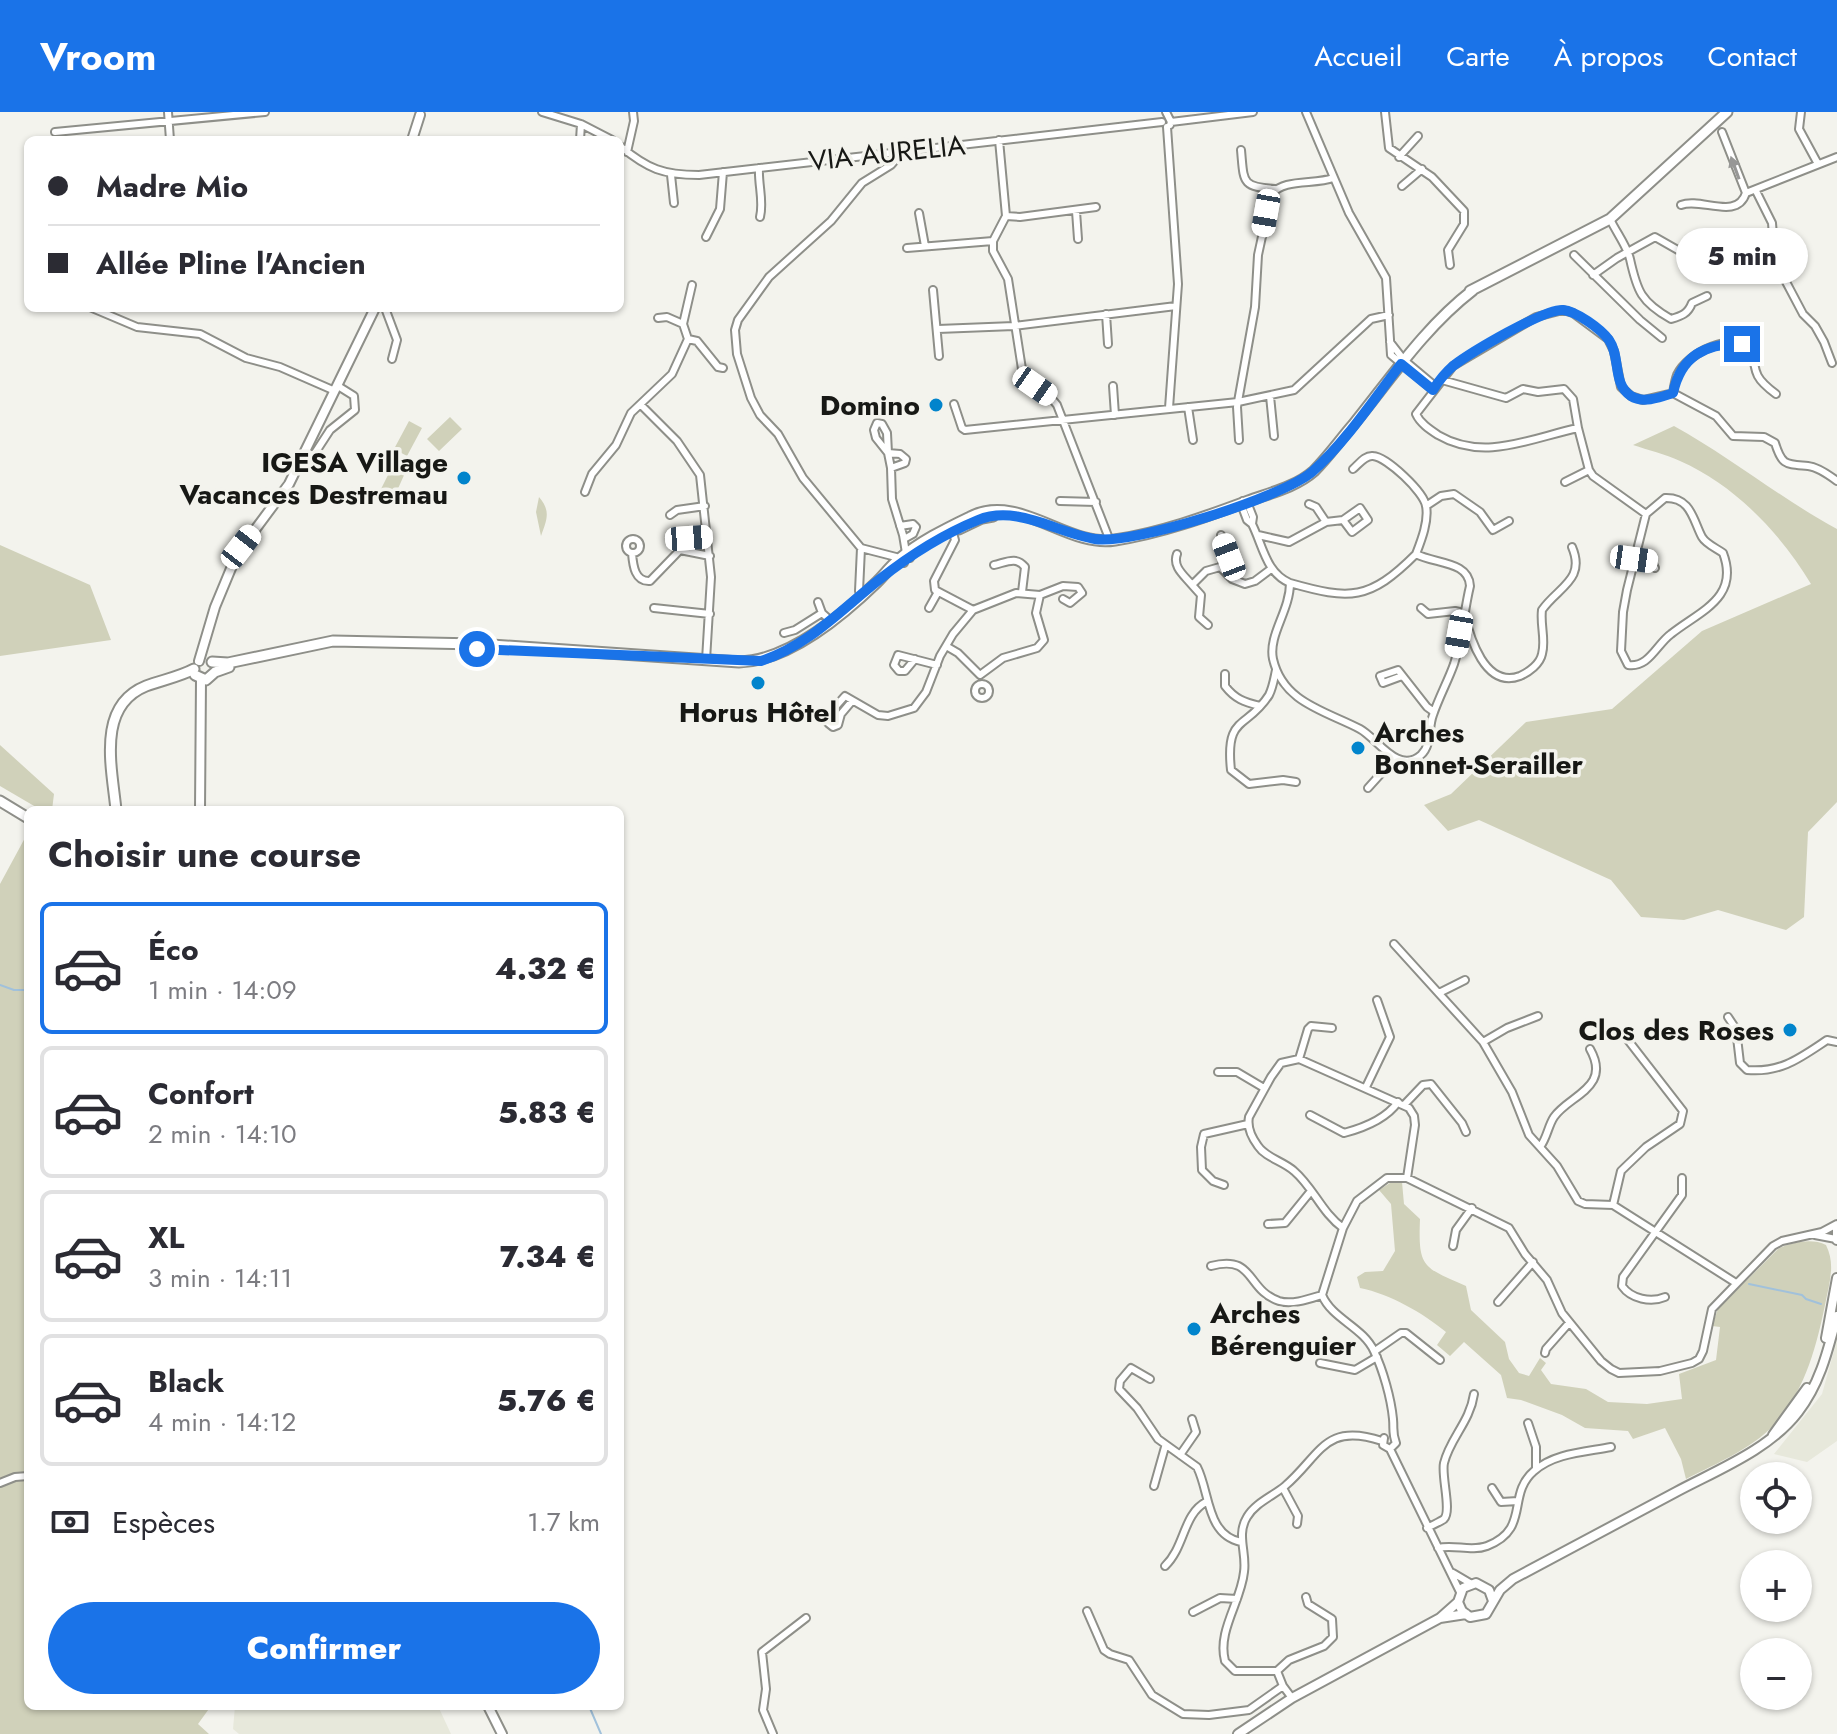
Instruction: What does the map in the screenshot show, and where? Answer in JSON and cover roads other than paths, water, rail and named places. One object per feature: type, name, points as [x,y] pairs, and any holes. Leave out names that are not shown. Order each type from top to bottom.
[{"type":"main road","points":[[413,136],[421,113]]},
{"type":"main road","points":[[1722,132],[1724,115]]},
{"type":"main road","points":[[116,806],[111,760],[113,722],[126,699],[145,686],[166,680],[333,641],[482,644],[571,652],[761,661],[787,650],[831,621],[905,557],[934,536],[971,516],[1006,511],[1090,539],[1110,541],[1133,537],[1284,488],[1314,470],[1387,382],[1419,334],[1445,305],[1610,219],[1724,115]]},
{"type":"main road","points":[[1240,502],[1310,467],[1442,315],[1473,290]]},
{"type":"main road","points":[[200,806],[205,643],[218,598],[237,554],[289,484],[373,312]]},
{"type":"main road","points":[[905,557],[948,534],[992,516],[1037,520]]},
{"type":"main road","points":[[0,801],[24,816]]},
{"type":"main road","points":[[1837,1225],[1837,1239]]},
{"type":"main road","points":[[1772,1436],[1805,1392],[1815,1372],[1825,1346],[1837,1278]]},
{"type":"main road","points":[[1440,1618],[1486,1614],[1500,1590],[1513,1579],[1734,1461],[1782,1430],[1812,1390],[1824,1364],[1837,1316]]},
{"type":"main road","points":[[1238,1734],[1292,1698],[1440,1618],[1458,1602],[1460,1592],[1470,1583],[1485,1586],[1513,1579]]},
{"type":"main road","points":[[1485,1586],[1493,1601]]},
{"type":"main road","points":[[1458,1602],[1466,1614]]},
{"type":"main road","points":[[490,1710],[502,1734]]},
{"type":"street","points":[[55,132],[168,116],[265,112]]},
{"type":"street","points":[[547,112],[604,136]]},
{"type":"street","points":[[627,152],[633,112]]},
{"type":"street","name":"VIA AURELIA","points":[[624,149],[658,171],[671,175],[723,172],[1253,112]]},
{"type":"street","points":[[1306,112],[1349,213],[1386,278],[1390,342],[1401,360],[1434,388]]},
{"type":"street","points":[[1385,112],[1389,148],[1422,169],[1464,211],[1464,224],[1448,250],[1450,265]]},
{"type":"street","points":[[1801,112],[1799,129],[1818,164]]},
{"type":"street","points":[[168,116],[170,136]]},
{"type":"street","points":[[1166,120],[1178,284],[1169,408]]},
{"type":"street","points":[[580,136],[581,124]]},
{"type":"street","points":[[1681,205],[1691,201],[1717,208],[1737,206],[1745,199],[1746,193],[1722,132]]},
{"type":"street","points":[[1399,157],[1418,136]]},
{"type":"street","points":[[999,140],[1006,216],[993,241],[995,259],[1008,279],[1022,369],[1035,386],[1052,398],[1064,421],[1110,541]]},
{"type":"street","points":[[1241,150],[1244,179],[1253,187],[1275,189],[1333,178]]},
{"type":"street","points":[[891,468],[899,467],[906,459],[900,454],[888,453],[892,499],[904,539],[905,557],[861,548],[803,478],[778,434],[760,415],[740,365],[735,330],[738,320],[769,277],[831,221],[862,183],[891,165],[903,151]]},
{"type":"street","points":[[1746,193],[1837,157]]},
{"type":"street","points":[[759,168],[759,191],[764,204],[760,217]]},
{"type":"street","points":[[1402,186],[1422,169]]},
{"type":"street","points":[[706,237],[720,209],[723,172]]},
{"type":"street","points":[[671,175],[674,203]]},
{"type":"street","points":[[1239,440],[1238,402],[1255,307],[1263,227],[1275,189]]},
{"type":"street","points":[[1756,191],[1772,223],[1775,261],[1803,314],[1824,342],[1832,363]]},
{"type":"street","points":[[1006,216],[1096,207]]},
{"type":"street","points":[[1076,211],[1078,239]]},
{"type":"street","points":[[919,213],[925,246]]},
{"type":"street","points":[[1610,219],[1627,252],[1641,295],[1648,304],[1671,319],[1681,316],[1690,310],[1692,303],[1707,296]]},
{"type":"street","points":[[1593,275],[1655,237],[1692,258]]},
{"type":"street","points":[[907,248],[993,241]]},
{"type":"street","points":[[1574,255],[1662,338]]},
{"type":"street","points":[[585,492],[592,474],[616,445],[631,413],[672,374],[688,339],[683,324],[692,285]]},
{"type":"street","points":[[933,290],[939,356]]},
{"type":"street","points":[[938,329],[1014,326],[1176,306]]},
{"type":"street","points":[[1578,428],[1497,448],[1467,446],[1439,435],[1416,414],[1453,366],[1536,317],[1563,310],[1573,313],[1608,339],[1614,351],[1621,387],[1631,396],[1643,400],[1673,393],[1716,416],[1733,436],[1768,437],[1787,463],[1812,467],[1837,481]]},
{"type":"street","points":[[101,312],[137,327],[200,334],[246,358],[280,367],[354,396],[355,410],[330,430],[315,453],[305,452]]},
{"type":"street","points":[[386,312],[397,340],[392,359]]},
{"type":"street","points":[[1106,314],[1108,344]]},
{"type":"street","points":[[954,404],[965,430],[1238,402],[1270,396],[1294,390],[1371,319],[1389,315]]},
{"type":"street","points":[[658,318],[667,317],[683,324]]},
{"type":"street","points":[[688,339],[697,341],[718,367],[723,368]]},
{"type":"street","points":[[1673,393],[1676,376],[1691,358],[1712,347],[1735,344],[1747,345],[1753,350],[1754,370],[1763,384],[1776,394]]},
{"type":"street","points":[[1442,380],[1506,398],[1523,389],[1538,392],[1564,389],[1573,399],[1589,470],[1646,514]]},
{"type":"street","points":[[1113,386],[1115,415]]},
{"type":"street","points":[[1270,396],[1274,436]]},
{"type":"street","points":[[641,405],[677,441],[700,475],[710,556],[706,660]]},
{"type":"street","points":[[1188,407],[1193,440]]},
{"type":"street","points":[[1240,502],[1247,520],[1258,535],[1271,569],[1279,579],[1328,594],[1363,591],[1384,581],[1416,554],[1426,506],[1410,481],[1375,456],[1368,456],[1353,469]]},
{"type":"street","points":[[1565,482],[1589,470]]},
{"type":"street","points":[[1426,506],[1441,496],[1454,494],[1480,512],[1493,530],[1509,521]]},
{"type":"street","points":[[1665,498],[1686,506],[1695,515],[1701,536],[1723,553],[1727,572],[1721,593],[1713,606],[1672,633],[1646,662],[1637,666],[1628,665],[1621,651],[1623,612],[1646,514],[1665,498]]},
{"type":"street","points":[[1060,501],[1096,502]]},
{"type":"street","points":[[1309,504],[1316,507],[1326,522]]},
{"type":"street","points":[[670,515],[677,510],[705,506]]},
{"type":"street","points":[[934,536],[948,534],[971,516]]},
{"type":"street","points":[[1258,535],[1289,542],[1326,522],[1343,520]]},
{"type":"street","points":[[900,526],[913,524],[916,527],[913,534],[904,539]]},
{"type":"street","points":[[948,534],[949,548],[934,581],[938,592],[973,610]]},
{"type":"street","points":[[1192,585],[1206,571],[1220,567],[1229,557],[1221,535]]},
{"type":"street","points":[[632,553],[638,577],[650,581],[689,538],[708,536]]},
{"type":"street","points":[[1464,613],[1477,653],[1488,667],[1509,678],[1528,672],[1541,659],[1542,610],[1573,576],[1578,560],[1572,547]]},
{"type":"street","points":[[861,548],[861,597]]},
{"type":"street","points":[[680,550],[710,556]]},
{"type":"street","points":[[1177,554],[1177,567],[1201,595],[1199,617],[1208,625]]},
{"type":"street","points":[[1290,583],[1290,598],[1273,642],[1272,656],[1276,670],[1304,704],[1362,730],[1395,758],[1408,760],[1423,753],[1428,746],[1434,712],[1455,661],[1470,586],[1470,577],[1461,568],[1435,563],[1416,554]]},
{"type":"street","points":[[994,565],[1014,559],[1021,561],[1025,567],[1022,592]]},
{"type":"street","points":[[1634,559],[1652,562],[1655,568]]},
{"type":"street","points":[[1220,567],[1232,579],[1245,584],[1271,569]]},
{"type":"street","points":[[852,701],[841,714],[838,725],[833,727],[828,723],[828,715],[845,696],[878,715],[888,716],[914,708],[926,692],[946,646],[973,610],[1022,592],[1040,595],[1070,586],[1078,587],[1082,593],[1070,603],[1063,599]]},
{"type":"street","points":[[929,608],[938,592]]},
{"type":"street","points":[[980,675],[1003,658],[1042,644],[1044,635],[1036,613],[1040,595]]},
{"type":"street","points":[[818,602],[822,613],[831,621]]},
{"type":"street","points":[[654,608],[710,614]]},
{"type":"street","points":[[1421,608],[1428,614],[1464,613]]},
{"type":"street","points":[[784,633],[795,630],[822,613]]},
{"type":"street","points":[[946,646],[958,653],[980,675],[980,684]]},
{"type":"street","points":[[915,659],[937,665]]},
{"type":"street","points":[[1276,670],[1268,696],[1237,726],[1230,740],[1231,770],[1249,784],[1283,780],[1296,782]]},
{"type":"street","points":[[1225,674],[1225,686],[1233,696],[1242,702],[1260,706]]},
{"type":"street","points":[[1402,676],[1434,712]]},
{"type":"street","points":[[1368,788],[1395,758]]},
{"type":"street","points":[[1394,944],[1483,1042],[1512,1092],[1529,1135],[1557,1166],[1578,1201],[1613,1205],[1736,1283]]},
{"type":"street","points":[[1439,993],[1465,980]]},
{"type":"street","points":[[1366,1087],[1390,1037],[1377,1000]]},
{"type":"street","points":[[1483,1042],[1538,1016]]},
{"type":"street","points":[[1728,1017],[1736,1029],[1740,1063],[1747,1070],[1766,1072],[1794,1061],[1827,1040],[1837,1042]]},
{"type":"street","points":[[1299,1059],[1311,1026],[1332,1028]]},
{"type":"street","points":[[1613,1205],[1621,1171],[1646,1147],[1680,1124],[1683,1111],[1624,1035]]},
{"type":"street","points":[[1540,1147],[1554,1118],[1592,1083],[1596,1066],[1590,1049]]},
{"type":"street","points":[[1343,1228],[1292,1169],[1258,1147],[1248,1124],[1264,1088],[1281,1063],[1299,1059],[1401,1103],[1414,1116],[1415,1125],[1407,1178]]},
{"type":"street","points":[[1218,1072],[1237,1072],[1264,1088]]},
{"type":"street","points":[[1310,1115],[1344,1133],[1363,1128],[1423,1085],[1431,1084],[1466,1132]]},
{"type":"street","points":[[1224,1185],[1213,1181],[1202,1170],[1204,1134],[1248,1124]]},
{"type":"street","points":[[1322,1295],[1343,1228],[1357,1201],[1387,1178],[1407,1178],[1509,1228],[1547,1280],[1555,1303],[1569,1323],[1611,1369],[1628,1373],[1672,1369],[1692,1363],[1701,1356],[1709,1314],[1773,1246],[1837,1225]]},
{"type":"street","points":[[1665,1297],[1658,1300],[1632,1296],[1622,1286],[1627,1270],[1682,1195],[1682,1178]]},
{"type":"street","points":[[1268,1224],[1285,1223],[1311,1191]]},
{"type":"street","points":[[1453,1246],[1456,1230],[1472,1208]]},
{"type":"street","points":[[1811,1235],[1837,1239]]},
{"type":"street","points":[[1211,1266],[1228,1261],[1239,1265],[1279,1301],[1294,1302],[1322,1295]]},
{"type":"street","points":[[1498,1302],[1533,1262]]},
{"type":"street","points":[[1322,1295],[1330,1307],[1368,1340],[1376,1354],[1393,1417],[1391,1436],[1396,1443],[1390,1449]]},
{"type":"street","points":[[1545,1353],[1569,1323]]},
{"type":"street","points":[[1320,1363],[1355,1370],[1401,1333],[1406,1333],[1440,1360]]},
{"type":"street","points":[[1150,1379],[1131,1368],[1120,1381],[1119,1389],[1165,1447],[1197,1467],[1206,1502],[1224,1533],[1241,1542]]},
{"type":"street","points":[[1427,1528],[1448,1513],[1443,1478],[1445,1462],[1471,1411],[1474,1394]]},
{"type":"street","points":[[1180,1455],[1196,1432],[1192,1419]]},
{"type":"street","points":[[1528,1423],[1536,1447],[1536,1469]]},
{"type":"street","points":[[1306,1597],[1308,1604],[1332,1619],[1333,1637],[1324,1646],[1289,1660],[1277,1671],[1235,1671],[1225,1661],[1223,1639],[1244,1571],[1241,1542],[1248,1514],[1283,1488],[1319,1448],[1330,1441],[1359,1435],[1382,1441]]},
{"type":"street","points":[[1382,1441],[1391,1436]]},
{"type":"street","points":[[1382,1441],[1384,1447],[1390,1449],[1460,1592]]},
{"type":"street","points":[[1154,1486],[1165,1447]]},
{"type":"street","points":[[1438,1548],[1478,1549],[1496,1542],[1514,1525],[1521,1487],[1536,1469],[1557,1457],[1611,1447]]},
{"type":"street","points":[[0,1483],[24,1476]]},
{"type":"street","points":[[1283,1488],[1298,1516],[1297,1524]]},
{"type":"street","points":[[1492,1488],[1501,1502],[1518,1501]]},
{"type":"street","points":[[1165,1566],[1178,1549],[1191,1512],[1206,1502]]},
{"type":"street","points":[[1453,1573],[1470,1583]]},
{"type":"street","points":[[1193,1612],[1220,1598],[1237,1599]]},
{"type":"street","points":[[1087,1611],[1104,1650],[1129,1660],[1152,1695],[1183,1714],[1209,1715],[1249,1710],[1283,1686]]},
{"type":"street","points":[[773,1734],[763,1710],[766,1689],[762,1652],[806,1618]]},
{"type":"street","points":[[1277,1671],[1292,1698]]},
{"type":"waterway","points":[[0,985],[24,990]]},
{"type":"waterway","points":[[1749,1284],[1802,1295],[1821,1304]]},
{"type":"waterway","points":[[591,1710],[601,1734]]},
{"type":"place","name":"Domino","points":[[936,405]]},
{"type":"place","name":"IGESA Village Vacances Destremau","points":[[464,478]]},
{"type":"place","name":"Horus Hôtel","points":[[758,683]]},
{"type":"place","name":"Arches Bonnet-Serailler","points":[[1358,748]]},
{"type":"place","name":"Clos des Roses","points":[[1790,1030]]},
{"type":"place","name":"Arches Bérenguier","points":[[1194,1329]]}]
